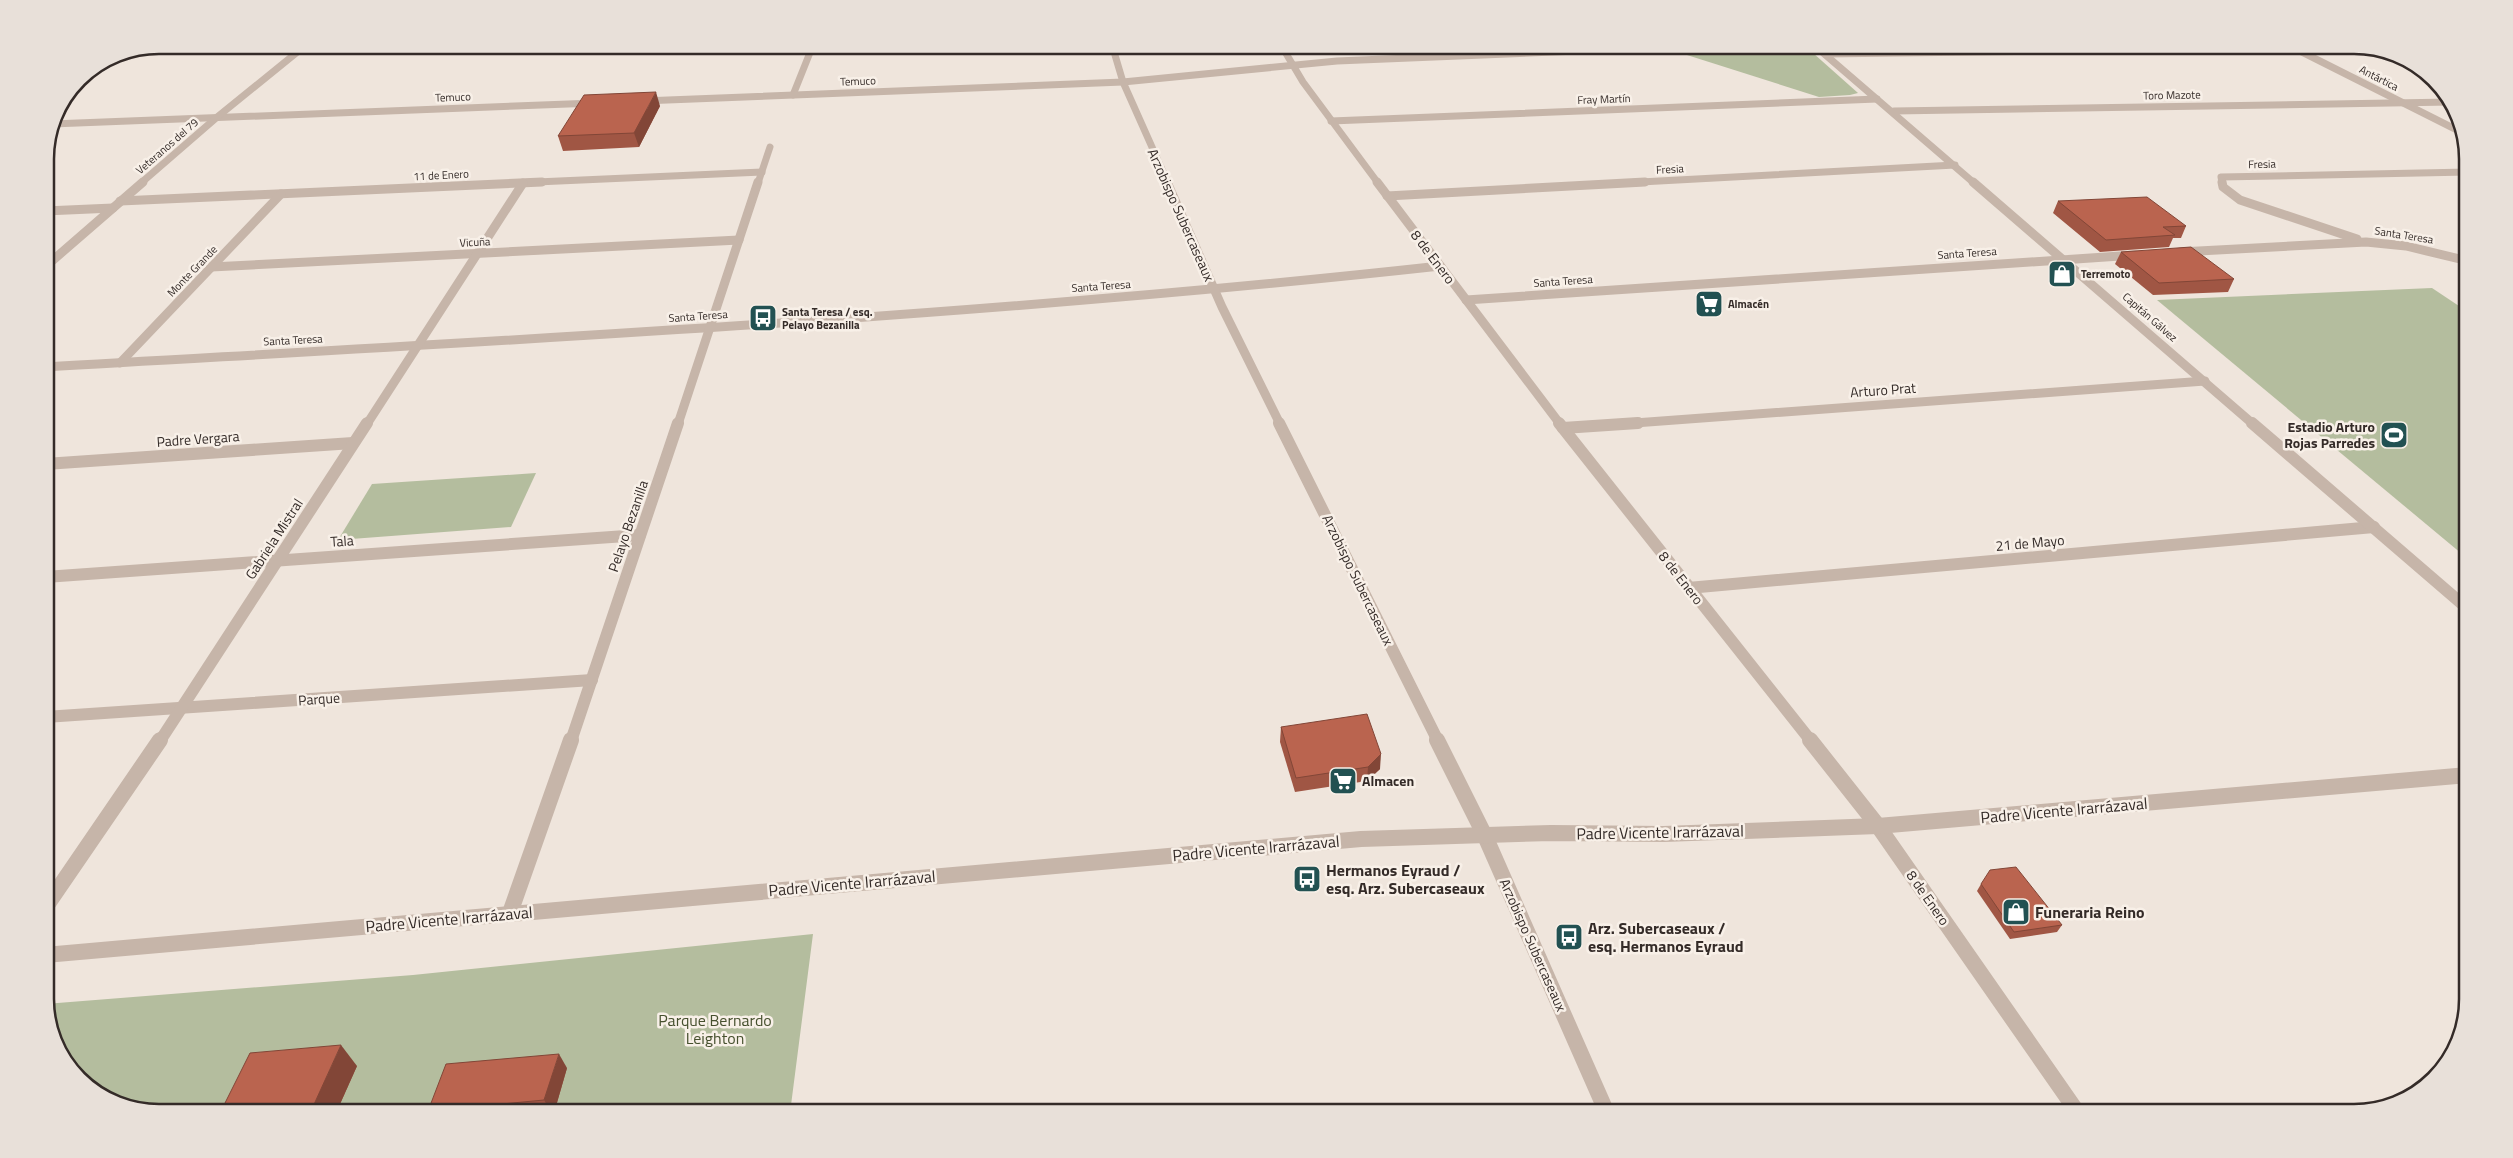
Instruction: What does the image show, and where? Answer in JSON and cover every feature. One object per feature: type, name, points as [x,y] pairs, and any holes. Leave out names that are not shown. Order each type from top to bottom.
[{"type":"street","name":"Veteranos del 79","points":[[54,259],[216,118],[295,54]]},
{"type":"street","points":[[793,95],[809,54]]},
{"type":"street","name":"Arzobispo Subercaseaux","points":[[1115,54],[1123,82],[1214,290],[1485,836],[1604,1104]]},
{"type":"street","name":"8 de Enero","points":[[1286,54],[1331,121],[1563,428],[1878,826],[2072,1104]]},
{"type":"street","name":"Temuco","points":[[634,102],[1123,82],[1337,61],[1505,54]]},
{"type":"street","name":"Capitán Gálvez","points":[[1825,54],[1877,99],[1894,111],[2459,601]]},
{"type":"street","name":"Antártica","points":[[2306,54],[2455,129]]},
{"type":"street","name":"Fray Martín","points":[[1331,121],[1877,99]]},
{"type":"street","name":"Toro Mazote","points":[[1894,111],[2443,102]]},
{"type":"street","name":"Temuco","points":[[60,124],[604,103]]},
{"type":"street","name":"Pelayo Bezanilla","points":[[510,913],[592,680],[770,147]]},
{"type":"street","name":"Fresia","points":[[1387,196],[1955,165]]},
{"type":"street","name":"11 de Enero","points":[[120,201],[762,172]]},
{"type":"street","name":"Fresia","points":[[2366,242],[2240,200],[2223,187],[2221,177],[2459,172]]},
{"type":"street","name":"Gabriela Mistral","points":[[54,895],[182,708],[522,183]]},
{"type":"street","name":"Monte Grande","points":[[120,363],[281,194]]},
{"type":"street","points":[[54,211],[113,208]]},
{"type":"street","name":"Vicuña","points":[[211,266],[739,240]]},
{"type":"street","name":"Santa Teresa","points":[[2172,253],[2366,242],[2406,246],[2459,259]]},
{"type":"street","name":"Santa Teresa","points":[[1466,300],[2143,255]]},
{"type":"street","name":"Santa Teresa","points":[[54,367],[710,328],[1214,290],[1440,266]]},
{"type":"street","name":"Arturo Prat","points":[[1563,428],[2205,381]]},
{"type":"street","name":"Padre Vergara","points":[[54,463],[353,443]]},
{"type":"street","name":"21 de Mayo","points":[[1688,588],[2374,528]]},
{"type":"street","name":"Tala","points":[[54,576],[640,536]]},
{"type":"street","name":"Parque","points":[[54,717],[592,680]]},
{"type":"street","name":"Padre Vicente Irarrázaval","points":[[54,954],[1362,839],[1664,834],[1878,826],[2459,776]]},
{"type":"green space","points":[[1684,54],[1814,54],[1858,93],[1819,97]]},
{"type":"green space","name":"Estadio Arturo Rojas Parredes","points":[[2432,288],[2459,306],[2459,552],[2157,300]]},
{"type":"green space","points":[[536,473],[511,527],[338,540],[372,484]]},
{"type":"green space","name":"Parque Bernardo Leighton","points":[[813,934],[791,1104],[152,1104],[132,1101],[106,1090],[95,1083],[80,1068],[71,1058],[59,1033],[54,1006],[54,1003],[413,975]]},
{"type":"building","points":[[656,92],[634,133],[558,136],[584,95]]},
{"type":"building","points":[[2147,197],[2186,226],[2163,227],[2175,235],[2106,240],[2058,201]]},
{"type":"building","points":[[2191,247],[2234,279],[2159,283],[2121,252]]},
{"type":"building","points":[[1367,714],[1381,754],[1368,767],[1296,778],[1281,727]]},
{"type":"building","name":"Funeraria Reino","points":[[2016,867],[2062,925],[2014,932],[1981,884],[1990,870]]},
{"type":"building","points":[[341,1045],[314,1104],[224,1104],[250,1053]]},
{"type":"building","points":[[559,1054],[544,1100],[502,1104],[431,1104],[446,1064]]},
{"type":"place","name":"Terremoto","points":[[2062,274]]},
{"type":"place","name":"Almacén","points":[[1709,304]]},
{"type":"place","name":"Santa Teresa / esq. Pelayo Bezanilla","points":[[763,318]]},
{"type":"place","name":"Estadio Arturo Rojas Parredes","points":[[2394,435]]},
{"type":"place","name":"Almacen","points":[[1343,781]]},
{"type":"place","name":"Hermanos Eyraud / esq. Arz. Subercaseaux","points":[[1307,879]]},
{"type":"place","name":"Funeraria Reino","points":[[2016,912]]},
{"type":"place","name":"Arz. Subercaseaux / esq. Hermanos Eyraud","points":[[1569,937]]}]
